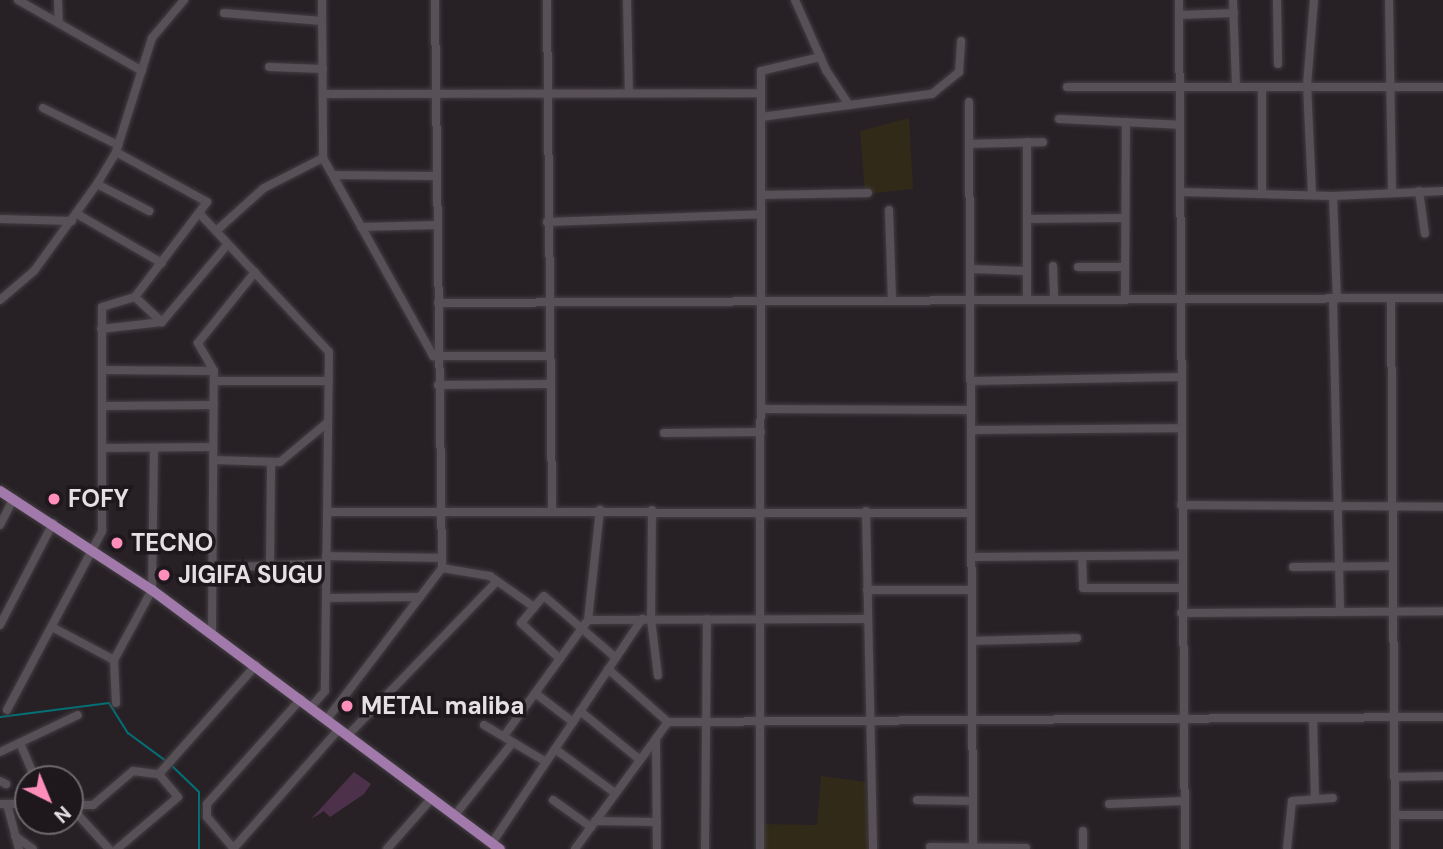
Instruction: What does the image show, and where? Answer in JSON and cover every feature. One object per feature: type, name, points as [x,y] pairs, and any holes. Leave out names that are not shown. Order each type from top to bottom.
[{"type":"main road","points":[[0,491],[53,523],[152,590],[496,846]]},
{"type":"street","points":[[18,0],[142,71]]},
{"type":"street","points":[[58,0],[59,23]]},
{"type":"street","points":[[0,300],[34,271],[97,184],[117,149],[152,38],[184,0]]},
{"type":"street","points":[[322,0],[323,158],[433,356],[549,356]]},
{"type":"street","points":[[327,719],[442,568],[435,0]]},
{"type":"street","points":[[547,0],[545,93],[552,510]]},
{"type":"street","points":[[627,0],[629,93]]},
{"type":"street","points":[[795,0],[820,57],[849,106]]},
{"type":"street","points":[[1178,0],[1182,299],[1181,719],[1185,849]]},
{"type":"street","points":[[1233,0],[1236,87]]},
{"type":"street","points":[[1277,0],[1278,64]]},
{"type":"street","points":[[1312,194],[1307,85],[1314,0]]},
{"type":"street","points":[[1389,0],[1392,191]]},
{"type":"street","points":[[224,13],[322,21]]},
{"type":"street","points":[[1179,15],[1234,13]]},
{"type":"street","points":[[761,117],[932,94],[959,72],[961,41]]},
{"type":"street","points":[[760,849],[761,71],[820,57]]},
{"type":"street","points":[[269,66],[323,69]]},
{"type":"street","points":[[1067,87],[1443,87]]},
{"type":"street","points":[[1262,87],[1262,193]]},
{"type":"street","points":[[323,94],[761,93]]},
{"type":"street","points":[[969,102],[973,848]]},
{"type":"street","points":[[8,710],[102,531],[102,307],[135,298],[207,202],[43,108]]},
{"type":"street","points":[[1059,119],[1180,125]]},
{"type":"street","points":[[1125,300],[1126,122]]},
{"type":"street","points":[[1027,142],[1027,300]]},
{"type":"street","points":[[970,144],[1043,142]]},
{"type":"street","points":[[216,231],[264,188],[323,158]]},
{"type":"street","points":[[333,175],[436,176]]},
{"type":"street","points":[[97,184],[149,211]]},
{"type":"street","points":[[1181,192],[1333,196],[1392,191],[1443,191]]},
{"type":"street","points":[[1419,191],[1425,234]]},
{"type":"street","points":[[761,195],[867,193]]},
{"type":"street","points":[[1333,196],[1340,611]]},
{"type":"street","points":[[888,210],[892,301]]},
{"type":"street","points":[[199,214],[329,352],[325,691],[311,707]]},
{"type":"street","points":[[547,222],[761,214]]},
{"type":"street","points":[[0,219],[75,217],[162,262]]},
{"type":"street","points":[[1027,219],[1125,218]]},
{"type":"street","points":[[361,226],[437,225]]},
{"type":"street","points":[[101,329],[162,323],[228,244]]},
{"type":"street","points":[[1053,266],[1054,300]]},
{"type":"street","points":[[1078,267],[1125,267]]},
{"type":"street","points":[[970,269],[1026,271]]},
{"type":"street","points":[[212,634],[214,371],[198,343],[256,272]]},
{"type":"street","points":[[135,298],[162,323]]},
{"type":"street","points":[[1391,298],[1395,849]]},
{"type":"street","points":[[438,303],[1443,298]]},
{"type":"street","points":[[102,370],[214,371]]},
{"type":"street","points":[[971,381],[1182,377]]},
{"type":"street","points":[[214,381],[329,381]]},
{"type":"street","points":[[438,384],[549,384]]},
{"type":"street","points":[[102,405],[214,405]]},
{"type":"street","points":[[761,409],[971,410]]},
{"type":"street","points":[[213,460],[271,463],[288,457],[328,422]]},
{"type":"street","points":[[971,430],[1182,428]]},
{"type":"street","points":[[664,433],[761,432]]},
{"type":"street","points":[[102,448],[213,447]]},
{"type":"street","points":[[117,703],[114,660],[152,590],[154,448]]},
{"type":"street","points":[[270,565],[271,463]]},
{"type":"street","points":[[0,525],[14,498]]},
{"type":"street","points":[[1181,505],[1338,509],[1443,507]]},
{"type":"street","points":[[327,512],[761,509],[971,513]]},
{"type":"street","points":[[504,736],[588,620],[600,510]]},
{"type":"street","points":[[652,510],[646,619],[658,676]]},
{"type":"street","points":[[866,511],[873,849]]},
{"type":"street","points":[[0,625],[53,523]]},
{"type":"street","points":[[971,557],[1181,555]]},
{"type":"street","points":[[1082,556],[1083,588],[1181,588]]},
{"type":"street","points":[[212,568],[326,559],[442,558]]},
{"type":"street","points":[[1293,567],[1339,569],[1392,566]]},
{"type":"street","points":[[442,568],[472,570],[496,581],[534,607]]},
{"type":"street","points":[[301,699],[207,804],[207,817],[234,849],[344,732],[496,581]]},
{"type":"street","points":[[867,590],[972,590]]},
{"type":"street","points":[[560,659],[521,623],[544,596],[616,657]]},
{"type":"street","points":[[326,598],[420,597]]},
{"type":"street","points":[[1181,613],[1443,611]]},
{"type":"street","points":[[496,846],[546,762],[616,657],[646,619]]},
{"type":"street","points":[[705,849],[707,619]]},
{"type":"street","points":[[588,620],[868,619]]},
{"type":"street","points":[[52,627],[114,660]]},
{"type":"street","points":[[972,641],[1077,638]]},
{"type":"street","points":[[159,774],[256,665]]},
{"type":"street","points":[[608,669],[668,722],[1443,717]]},
{"type":"street","points":[[535,693],[573,722]]},
{"type":"street","points":[[580,711],[640,760]]},
{"type":"street","points":[[0,752],[78,715]]},
{"type":"street","points":[[1314,718],[1315,799]]},
{"type":"street","points":[[575,849],[668,722]]},
{"type":"street","points":[[484,725],[546,762]]},
{"type":"street","points":[[656,738],[657,849]]},
{"type":"street","points":[[455,815],[513,742]]},
{"type":"street","points":[[20,743],[29,765]]},
{"type":"street","points":[[555,749],[615,793]]},
{"type":"street","points":[[84,805],[93,805],[133,771],[159,774],[178,797],[117,849]]},
{"type":"street","points":[[1395,777],[1443,776]]},
{"type":"street","points":[[387,849],[432,798]]},
{"type":"street","points":[[1287,849],[1292,801],[1333,798]]},
{"type":"street","points":[[554,800],[593,824],[657,822]]},
{"type":"street","points":[[917,800],[973,801]]},
{"type":"street","points":[[1109,804],[1183,801]]},
{"type":"street","points":[[3,804],[19,849]]},
{"type":"street","points":[[1395,815],[1443,815]]},
{"type":"street","points":[[84,821],[109,849]]},
{"type":"street","points":[[1083,831],[1083,849]]},
{"type":"street","points":[[15,836],[33,849]]},
{"type":"street","points":[[930,847],[1026,848]]},
{"type":"shaded area","points":[[909,118],[913,189],[865,194],[860,131]]},
{"type":"shaded area","points":[[354,772],[371,784],[364,794],[330,817],[324,811],[311,819]]},
{"type":"shaded area","points":[[821,776],[866,782],[868,849],[761,849],[760,824],[817,825]]},
{"type":"waterway","points":[[0,717],[109,703],[128,733],[166,761]]},
{"type":"waterway","points":[[170,764],[199,792],[199,849]]},
{"type":"place","name":"FOFY","points":[[54,499]]},
{"type":"place","name":"TECNO","points":[[117,543]]},
{"type":"place","name":"JIGIFA SUGU","points":[[164,575]]},
{"type":"place","name":"METAL maliba","points":[[347,706]]}]
